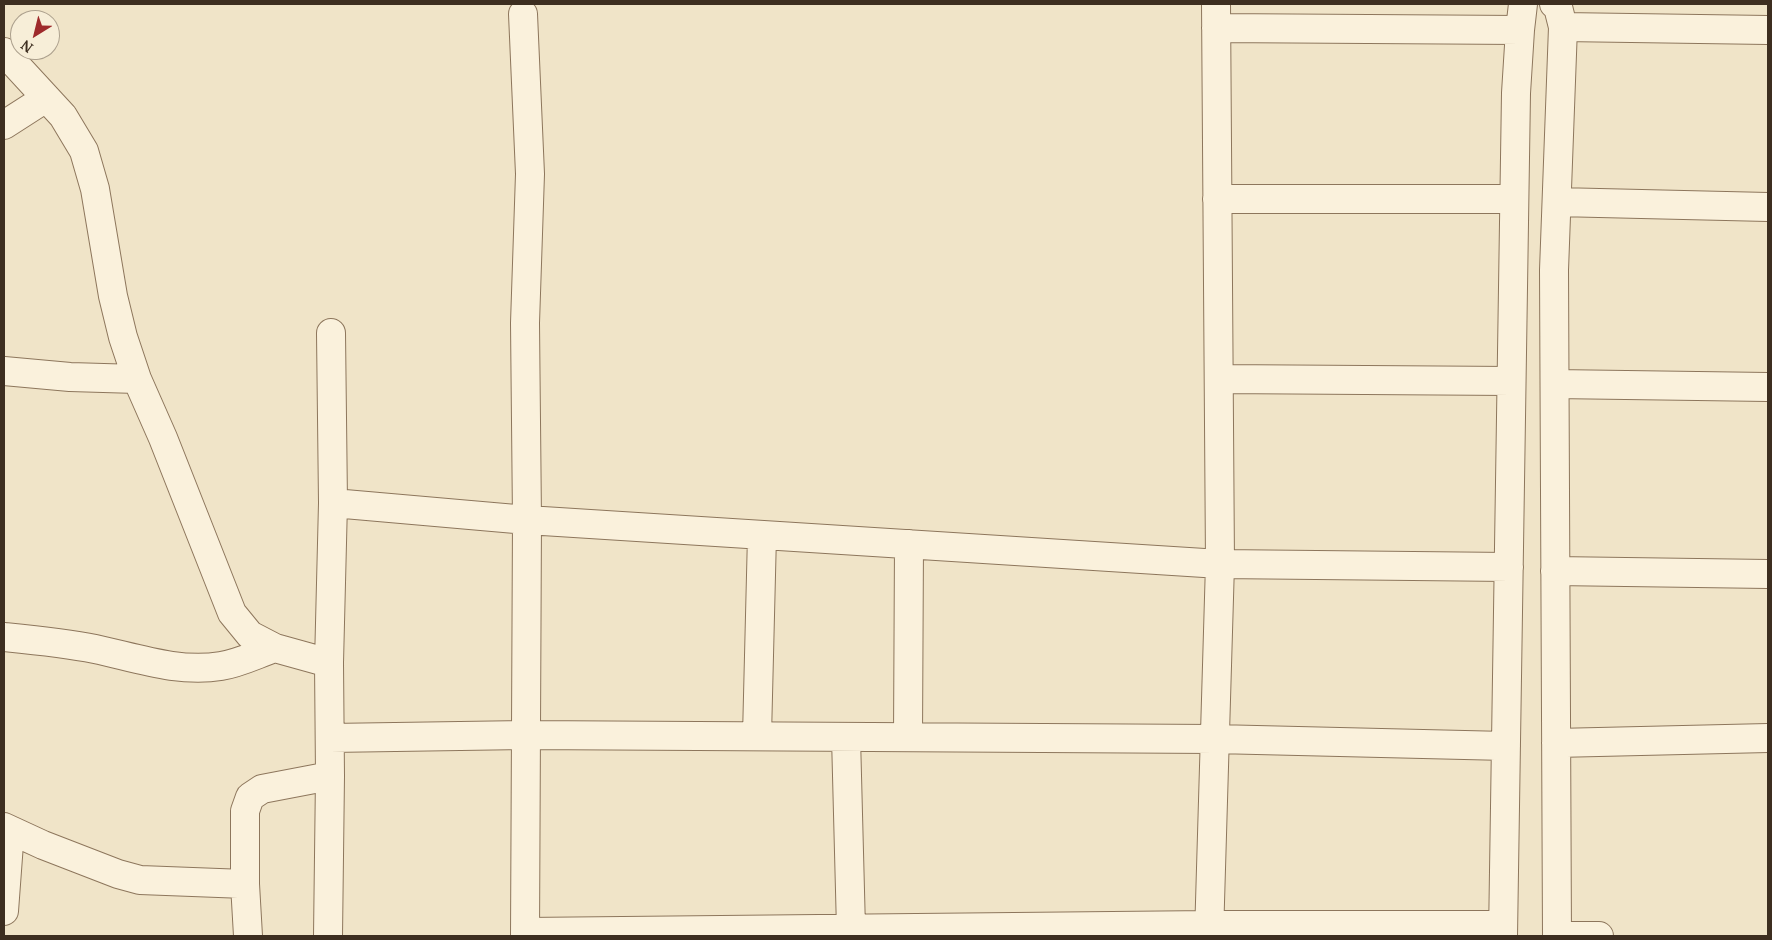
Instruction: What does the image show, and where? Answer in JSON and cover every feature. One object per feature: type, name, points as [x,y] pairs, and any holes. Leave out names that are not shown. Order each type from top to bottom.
[{"type":"street","points":[[523,14],[530,174],[525,323],[527,520],[525,934],[852,929],[1210,931],[1503,930],[1516,93],[1522,17],[1216,16],[1220,564],[1210,931]]},
{"type":"street","points":[[1599,936],[1557,936],[1554,270],[1557,202],[1559,15],[1768,30]]},
{"type":"street","points":[[4,52],[62,116],[84,151],[95,189],[113,296],[136,379],[163,438],[232,613],[250,635],[275,648],[329,663]]},
{"type":"street","points":[[4,125],[46,98]]},
{"type":"street","points":[[1217,199],[1514,199]]},
{"type":"street","points":[[1557,202],[1768,207]]},
{"type":"street","points":[[328,936],[329,663],[333,503],[331,333]]},
{"type":"street","points":[[4,371],[70,377],[136,379]]},
{"type":"street","points":[[1219,379],[1511,381]]},
{"type":"street","points":[[1554,384],[1768,387]]},
{"type":"street","points":[[333,503],[527,520],[1220,564],[1509,568]]},
{"type":"street","points":[[757,736],[762,535]]},
{"type":"street","points":[[908,737],[909,544]]},
{"type":"street","points":[[1555,571],[1768,574]]},
{"type":"street","points":[[4,637],[94,648],[169,666],[220,666],[238,662],[275,648]]},
{"type":"street","points":[[330,738],[525,735],[1215,739],[1506,746]]},
{"type":"street","points":[[846,737],[852,929]]},
{"type":"street","points":[[1556,743],[1768,738]]},
{"type":"street","points":[[248,936],[245,884],[245,811],[250,798],[262,789],[330,776]]},
{"type":"street","points":[[4,911],[6,841],[43,844],[118,874],[140,880],[245,884]]}]
